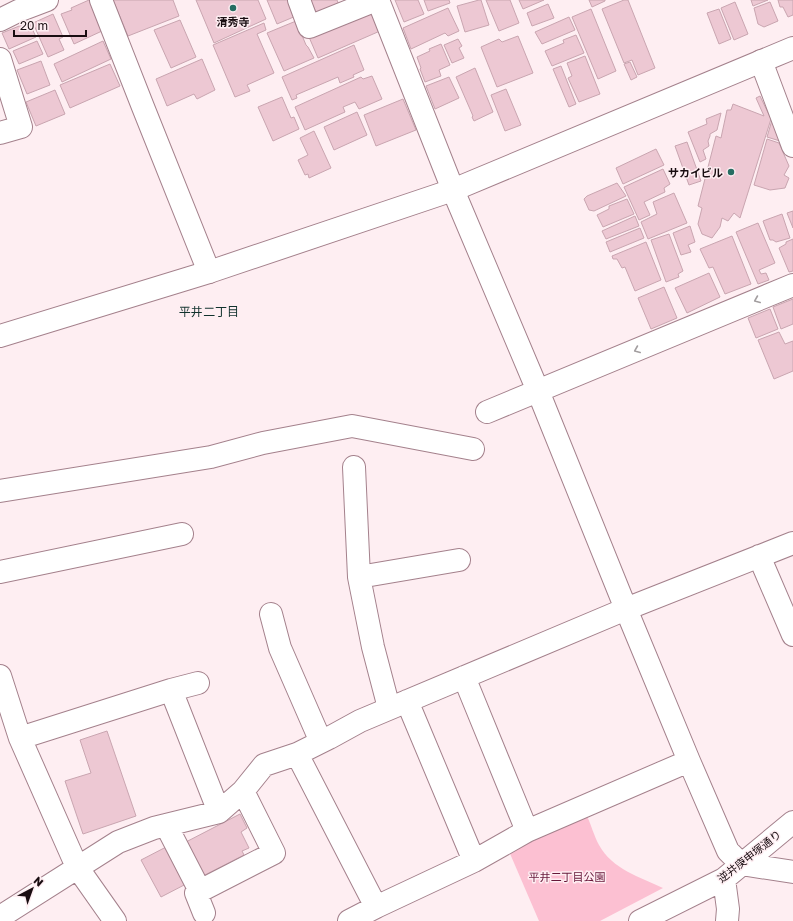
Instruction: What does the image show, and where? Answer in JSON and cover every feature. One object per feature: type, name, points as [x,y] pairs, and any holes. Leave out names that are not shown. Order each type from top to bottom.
[{"type":"street","points":[[12,11],[47,0]]},
{"type":"street","points":[[102,0],[209,272]]},
{"type":"street","points":[[299,0],[309,27],[377,0],[453,190],[538,391],[689,761],[728,851],[741,864],[793,872]]},
{"type":"street","points":[[0,336],[209,272],[453,190],[761,60],[793,48]]},
{"type":"street","points":[[0,59],[21,127],[0,133]]},
{"type":"street","points":[[761,60],[793,146]]},
{"type":"street","points":[[487,412],[793,285]]},
{"type":"street","points":[[0,491],[211,457],[263,443],[352,426],[473,449]]},
{"type":"street","points":[[354,467],[359,577],[373,647],[398,704],[474,861]]},
{"type":"street","points":[[0,572],[182,534]]},
{"type":"street","points":[[0,916],[118,842],[154,828],[219,812],[243,790],[264,765],[297,754],[360,720],[398,704],[626,609],[793,543]]},
{"type":"street","points":[[759,556],[793,635]]},
{"type":"street","points":[[359,577],[459,560]]},
{"type":"street","points":[[271,614],[280,648],[321,742]]},
{"type":"street","points":[[0,676],[20,738],[77,867],[115,921]]},
{"type":"street","points":[[464,677],[527,831]]},
{"type":"street","points":[[20,738],[171,690],[198,683]]},
{"type":"street","points":[[171,690],[219,812]]},
{"type":"street","points":[[297,754],[376,907]]},
{"type":"street","points":[[349,921],[474,861],[527,831],[689,761]]},
{"type":"street","points":[[204,913],[196,893],[274,853],[243,790]]},
{"type":"street","name":"逆井庚申塚通り","points":[[640,921],[724,879],[793,822]]},
{"type":"street","points":[[166,825],[200,891]]},
{"type":"street","points":[[724,879],[728,909],[726,921]]},
{"type":"green space","name":"平井二丁目公園","points":[[586,814],[599,845],[611,860],[636,876],[663,888],[600,921],[539,921],[508,849]]},
{"type":"building","points":[[89,0],[102,31],[74,44],[61,14],[72,10],[71,8]]},
{"type":"building","points":[[113,0],[173,0],[179,16],[128,36]]},
{"type":"building","points":[[196,0],[258,0],[266,19],[214,43]]},
{"type":"building","points":[[267,0],[289,0],[296,16],[277,24]]},
{"type":"building","points":[[310,0],[337,0],[339,5],[320,14],[316,12]]},
{"type":"building","points":[[395,0],[418,0],[424,14],[404,22]]},
{"type":"building","points":[[424,0],[449,0],[450,3],[428,11]]},
{"type":"building","points":[[481,0],[489,25],[465,32],[457,6]]},
{"type":"building","points":[[486,0],[510,0],[519,23],[499,31]]},
{"type":"building","points":[[519,0],[544,0],[523,9]]},
{"type":"building","points":[[589,0],[605,0],[605,1],[592,7]]},
{"type":"building","points":[[624,0],[628,0],[655,68],[638,75],[632,60],[624,63],[602,9]]},
{"type":"building","points":[[751,0],[768,0],[753,6]]},
{"type":"building","points":[[778,0],[793,0],[793,15],[788,17],[783,7],[780,7]]},
{"type":"building","points":[[735,2],[748,34],[734,40],[721,8]]},
{"type":"building","points":[[770,2],[778,21],[764,27],[758,24],[754,8]]},
{"type":"building","points":[[548,4],[554,18],[532,26],[527,13]]},
{"type":"building","points":[[448,8],[459,31],[448,36],[445,33],[411,49],[403,28]]},
{"type":"building","points":[[591,9],[616,71],[598,79],[572,17]]},
{"type":"building","points":[[719,9],[731,39],[719,44],[707,13]]},
{"type":"building","points":[[370,11],[380,31],[318,58],[309,37]]},
{"type":"building","points":[[53,14],[63,37],[59,39],[64,50],[48,57],[33,23]]},
{"type":"building","points":[[569,17],[575,30],[542,44],[535,32]]},
{"type":"building","points":[[180,20],[196,57],[171,68],[154,30]]},
{"type":"building","points":[[296,21],[306,45],[314,58],[284,71],[267,33]]},
{"type":"building","points":[[29,22],[36,37],[9,49],[2,33]]},
{"type":"building","points":[[264,23],[266,30],[257,34],[274,73],[247,85],[250,91],[235,97],[213,45]]},
{"type":"building","points":[[576,35],[584,53],[552,66],[545,51],[564,43],[563,40]]},
{"type":"building","points":[[518,36],[533,73],[497,87],[481,47],[499,39],[502,42]]},
{"type":"building","points":[[458,39],[462,46],[459,48],[464,58],[452,63],[444,45]]},
{"type":"building","points":[[37,41],[43,54],[19,64],[13,51]]},
{"type":"building","points":[[103,41],[111,59],[62,82],[54,64]]},
{"type":"building","points":[[441,44],[450,65],[439,70],[441,76],[425,82],[417,57],[430,51],[429,49]]},
{"type":"building","points":[[354,45],[364,70],[353,75],[354,77],[340,83],[338,77],[296,95],[297,98],[292,100],[282,77]]},
{"type":"building","points":[[585,56],[600,94],[579,102],[568,78],[572,76],[567,63]]},
{"type":"building","points":[[202,59],[215,90],[197,99],[194,94],[167,106],[156,79]]},
{"type":"building","points":[[41,61],[50,85],[27,94],[17,70]]},
{"type":"building","points":[[630,62],[637,77],[631,80],[624,64]]},
{"type":"building","points":[[110,64],[120,86],[70,108],[60,85]]},
{"type":"building","points":[[561,66],[576,104],[569,107],[553,69]]},
{"type":"building","points":[[475,68],[493,112],[474,121],[456,77]]},
{"type":"building","points":[[372,76],[382,99],[359,109],[355,102],[343,107],[345,112],[305,130],[295,107],[361,77],[363,79]]},
{"type":"building","points":[[449,77],[459,98],[435,109],[426,86]]},
{"type":"building","points":[[506,89],[521,125],[505,131],[491,95]]},
{"type":"building","points":[[55,90],[65,114],[36,126],[26,102]]},
{"type":"building","name":"サカイビル","points":[[760,96],[771,119],[740,218],[734,213],[728,221],[722,218],[720,227],[712,238],[702,234],[698,224],[702,208],[698,206],[716,136],[721,138],[727,110],[731,110],[733,104],[764,116],[756,98]]},
{"type":"building","points":[[282,97],[291,118],[294,117],[299,129],[273,141],[258,107]]},
{"type":"building","points":[[403,99],[416,130],[376,146],[364,115]]},
{"type":"building","points":[[357,112],[367,135],[334,150],[324,127]]},
{"type":"building","points":[[721,113],[717,130],[710,134],[708,141],[709,146],[703,150],[706,159],[700,162],[688,132],[707,124],[706,119]]},
{"type":"building","points":[[772,120],[780,141],[767,137]]},
{"type":"building","points":[[314,131],[331,168],[309,178],[308,174],[305,175],[298,160],[308,155],[300,138]]},
{"type":"building","points":[[767,139],[779,143],[789,166],[784,175],[789,178],[785,188],[770,190],[754,185]]},
{"type":"building","points":[[687,142],[701,181],[689,185],[675,146]]},
{"type":"building","points":[[656,149],[664,165],[623,184],[616,168]]},
{"type":"building","points":[[663,169],[670,184],[664,188],[665,192],[644,202],[650,215],[639,220],[624,187]]},
{"type":"building","points":[[617,183],[626,196],[594,211],[589,210],[584,199],[587,196]]},
{"type":"building","points":[[674,193],[687,223],[648,239],[641,222],[657,214],[653,202]]},
{"type":"building","points":[[627,199],[634,214],[603,227],[597,215],[609,209],[609,206]]},
{"type":"building","points":[[793,211],[793,228],[787,213]]},
{"type":"building","points":[[782,214],[790,238],[776,242],[770,240],[763,221]]},
{"type":"building","points":[[635,216],[639,226],[606,239],[602,231]]},
{"type":"building","points":[[758,223],[775,263],[759,270],[761,274],[766,273],[769,280],[758,284],[736,232]]},
{"type":"building","points":[[690,226],[695,242],[688,245],[691,252],[681,255],[673,233]]},
{"type":"building","points":[[640,228],[644,238],[610,252],[606,242]]},
{"type":"building","points":[[669,234],[683,271],[678,274],[679,277],[666,282],[651,240]]},
{"type":"building","points":[[732,236],[751,284],[725,294],[713,267],[709,268],[700,249]]},
{"type":"building","points":[[793,239],[793,271],[789,272],[779,248],[786,244],[786,242]]},
{"type":"building","points":[[646,242],[661,280],[635,291],[625,267],[622,268],[617,259],[613,259],[612,256]]},
{"type":"building","points":[[709,273],[720,297],[687,313],[675,288]]},
{"type":"building","points":[[664,287],[677,318],[651,329],[638,298]]},
{"type":"building","points":[[793,299],[793,324],[781,329],[773,307]]},
{"type":"building","points":[[770,309],[778,329],[756,338],[748,318]]},
{"type":"building","points":[[779,332],[785,344],[793,341],[793,371],[774,379],[758,340]]},
{"type":"building","points":[[107,731],[136,816],[83,834],[65,781],[91,773],[80,740]]},
{"type":"building","points":[[240,814],[247,828],[241,832],[249,848],[242,851],[244,855],[201,877],[184,843]]},
{"type":"building","points":[[168,846],[188,883],[161,897],[141,860]]},
{"type":"place","name":"清秀寺","points":[[233,8]]},
{"type":"place","name":"サカイビル","points":[[731,172]]},
{"type":"district","name":"平井二丁目","points":[[209,311]]}]
